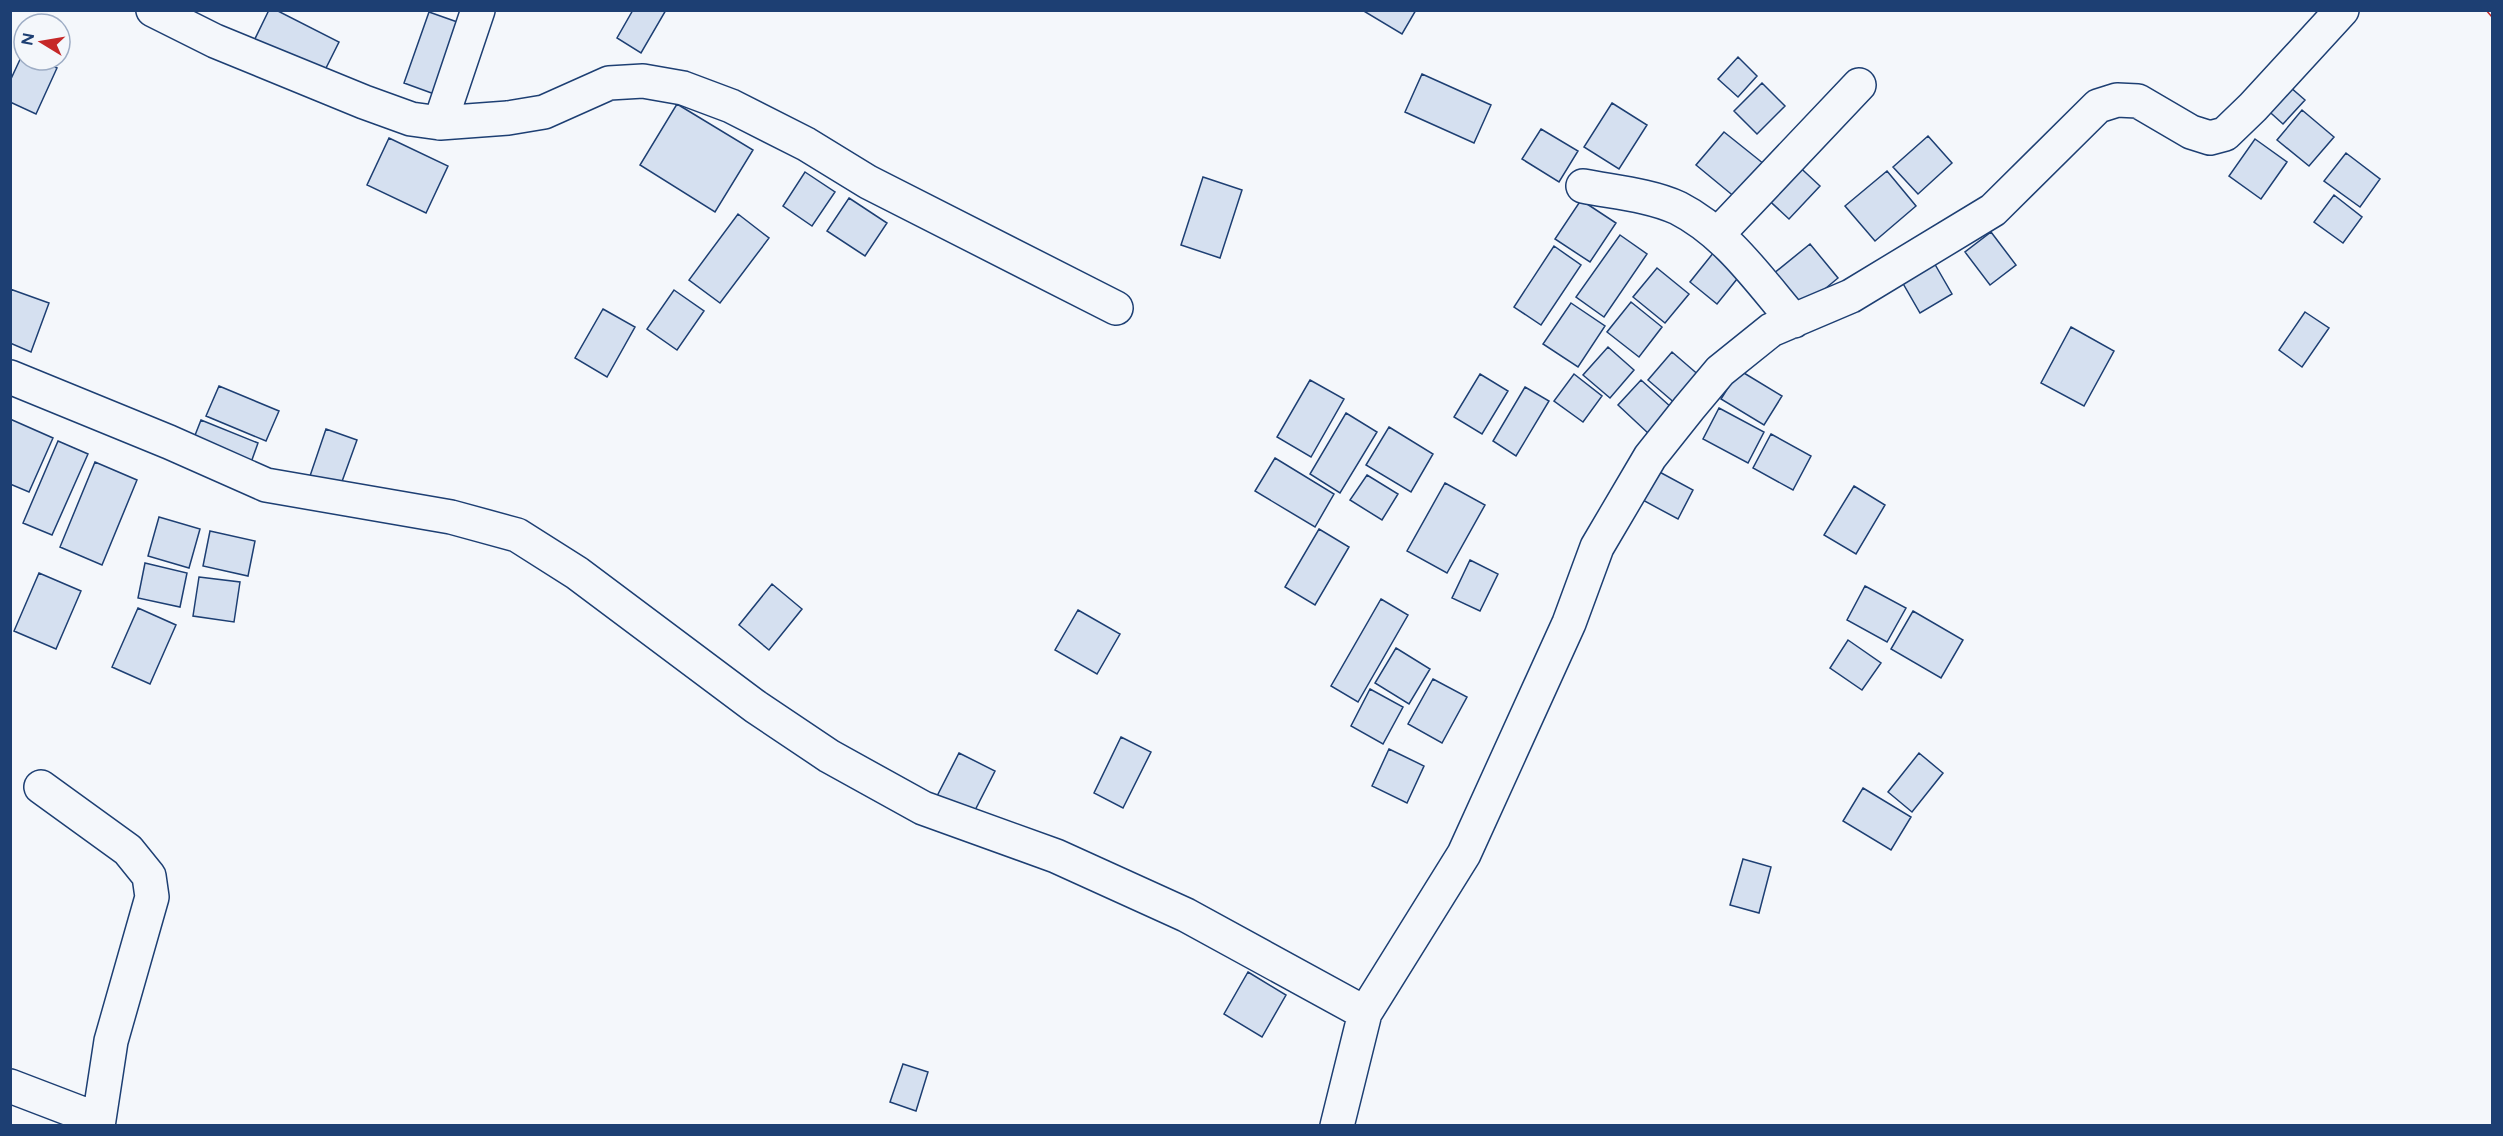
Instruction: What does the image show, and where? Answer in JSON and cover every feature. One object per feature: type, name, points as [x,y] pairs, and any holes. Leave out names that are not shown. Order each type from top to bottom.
[{"type":"street","points":[[153,10],[215,41],[411,119],[440,123],[508,118],[544,112],[609,83],[643,81],[683,88],[731,106],[806,144],[868,182],[1116,308]]},
{"type":"street","points":[[440,123],[478,10]]},
{"type":"street","points":[[1337,1125],[1365,1012],[1464,854],[1569,623],[1598,547],[1650,457],[1720,371],[1771,330],[1851,296],[1993,210],[2098,106],[2117,100],[2138,101],[2191,132],[2210,138],[2224,134],[2253,107],[2342,10]]},
{"type":"street","points":[[1717,235],[1859,86]]},
{"type":"street","points":[[1583,186],[1652,200],[1677,208],[1730,246],[1794,321]]},
{"type":"street","points":[[10,377],[169,442],[266,485],[451,517],[517,535],[577,573],[756,707],[829,756],[923,808],[1056,856],[1186,915],[1365,1012]]},
{"type":"street","points":[[10,1086],[98,1123],[111,1041],[152,897],[149,876],[128,850],[41,787]]},
{"type":"building","points":[[269,10],[276,10],[339,42],[319,82],[251,47]]},
{"type":"building","points":[[633,10],[666,10],[641,53],[617,38]]},
{"type":"building","points":[[1362,10],[1416,10],[1402,34]]},
{"type":"building","points":[[429,12],[463,24],[437,95],[404,83]]},
{"type":"building","points":[[1738,57],[1757,76],[1738,97],[1718,79]]},
{"type":"building","points":[[14,72],[55,72],[36,114],[10,102],[10,81]]},
{"type":"building","points":[[1422,74],[1491,105],[1474,143],[1405,112]]},
{"type":"building","points":[[2283,81],[2305,100],[2283,124],[2262,105]]},
{"type":"building","points":[[1762,83],[1785,106],[1757,134],[1734,111]]},
{"type":"building","points":[[1612,103],[1647,125],[1619,169],[1584,147]]},
{"type":"building","points":[[677,104],[753,150],[715,212],[640,165]]},
{"type":"building","points":[[2302,110],[2334,137],[2309,166],[2277,140]]},
{"type":"building","points":[[1541,129],[1578,151],[1559,182],[1522,159]]},
{"type":"building","points":[[1724,132],[1764,164],[1736,198],[1696,165]]},
{"type":"building","points":[[1928,136],[1952,163],[1918,194],[1893,167]]},
{"type":"building","points":[[389,138],[448,166],[426,213],[367,185]]},
{"type":"building","points":[[2255,139],[2287,162],[2261,199],[2229,176]]},
{"type":"building","points":[[2346,153],[2380,179],[2360,207],[2324,181]]},
{"type":"building","points":[[1792,160],[1820,186],[1789,219],[1761,193]]},
{"type":"building","points":[[1887,171],[1916,206],[1875,241],[1845,206]]},
{"type":"building","points":[[805,172],[835,192],[812,226],[783,206]]},
{"type":"building","points":[[1203,177],[1242,190],[1220,258],[1181,245]]},
{"type":"building","points":[[2334,195],[2362,217],[2343,243],[2314,222]]},
{"type":"building","points":[[849,198],[887,223],[865,256],[827,231]]},
{"type":"building","points":[[1581,200],[1616,223],[1590,262],[1555,239]]},
{"type":"building","points":[[738,214],[769,238],[720,303],[689,280]]},
{"type":"building","points":[[1991,232],[2016,265],[1990,285],[1965,252]]},
{"type":"building","points":[[1620,235],[1647,254],[1604,317],[1576,297]]},
{"type":"building","points":[[1810,244],[1838,278],[1802,308],[1773,274]]},
{"type":"building","points":[[1554,246],[1581,265],[1541,325],[1514,307]]},
{"type":"building","points":[[1714,252],[1741,274],[1717,304],[1690,282]]},
{"type":"building","points":[[1933,261],[1952,294],[1920,313],[1901,280]]},
{"type":"building","points":[[1657,268],[1689,294],[1665,323],[1633,297]]},
{"type":"building","points":[[10,289],[49,303],[31,352],[10,343]]},
{"type":"building","points":[[674,290],[704,311],[677,350],[647,329]]},
{"type":"building","points":[[1631,302],[1662,327],[1639,357],[1607,332]]},
{"type":"building","points":[[1571,303],[1605,326],[1578,367],[1543,344]]},
{"type":"building","points":[[603,309],[635,327],[607,377],[575,358]]},
{"type":"building","points":[[2305,312],[2329,328],[2302,367],[2279,350]]},
{"type":"building","points":[[2071,327],[2114,351],[2084,406],[2041,383]]},
{"type":"building","points":[[1608,347],[1634,370],[1610,398],[1583,375]]},
{"type":"building","points":[[1672,352],[1701,377],[1677,405],[1648,380]]},
{"type":"building","points":[[1739,370],[1782,396],[1764,425],[1721,399]]},
{"type":"building","points":[[1480,374],[1508,391],[1482,434],[1454,417]]},
{"type":"building","points":[[1574,374],[1602,396],[1583,422],[1554,401]]},
{"type":"building","points":[[1310,380],[1344,399],[1311,457],[1277,437]]},
{"type":"building","points":[[1641,380],[1672,408],[1649,434],[1618,405]]},
{"type":"building","points":[[219,386],[279,411],[266,441],[206,416]]},
{"type":"building","points":[[1525,387],[1549,401],[1516,456],[1493,441]]},
{"type":"building","points":[[1719,408],[1764,432],[1748,463],[1703,439]]},
{"type":"building","points":[[1346,413],[1377,432],[1340,493],[1310,474]]},
{"type":"building","points":[[10,419],[53,438],[29,492],[10,484]]},
{"type":"building","points":[[201,420],[258,443],[248,471],[190,448]]},
{"type":"building","points":[[1389,427],[1433,454],[1411,492],[1366,465]]},
{"type":"building","points":[[326,429],[357,440],[340,487],[310,476]]},
{"type":"building","points":[[1771,434],[1811,456],[1793,490],[1753,468]]},
{"type":"building","points":[[58,441],[88,454],[52,535],[23,523]]},
{"type":"building","points":[[1275,458],[1334,494],[1315,527],[1255,491]]},
{"type":"building","points":[[95,462],[137,480],[102,565],[60,547]]},
{"type":"building","points":[[1654,469],[1693,490],[1678,519],[1639,498]]},
{"type":"building","points":[[1367,475],[1398,494],[1382,520],[1350,500]]},
{"type":"building","points":[[1445,483],[1485,505],[1447,573],[1407,551]]},
{"type":"building","points":[[1854,486],[1885,505],[1856,554],[1824,535]]},
{"type":"building","points":[[159,517],[200,529],[189,568],[148,556]]},
{"type":"building","points":[[1319,529],[1349,547],[1315,605],[1285,587]]},
{"type":"building","points":[[210,531],[255,541],[248,576],[203,566]]},
{"type":"building","points":[[1470,560],[1498,574],[1480,611],[1452,598]]},
{"type":"building","points":[[145,563],[187,573],[180,607],[138,598]]},
{"type":"building","points":[[39,573],[81,591],[56,649],[14,631]]},
{"type":"building","points":[[199,577],[240,582],[234,622],[193,616]]},
{"type":"building","points":[[772,584],[802,609],[769,650],[739,625]]},
{"type":"building","points":[[1865,586],[1906,608],[1887,642],[1847,620]]},
{"type":"building","points":[[1381,599],[1408,615],[1358,702],[1331,686]]},
{"type":"building","points":[[138,608],[176,625],[150,684],[112,667]]},
{"type":"building","points":[[1078,610],[1120,634],[1097,674],[1055,650]]},
{"type":"building","points":[[1913,611],[1963,640],[1941,678],[1891,649]]},
{"type":"building","points":[[1848,640],[1881,663],[1862,690],[1830,668]]},
{"type":"building","points":[[1396,648],[1430,669],[1409,704],[1375,683]]},
{"type":"building","points":[[1433,679],[1467,697],[1442,743],[1408,724]]},
{"type":"building","points":[[1370,689],[1403,707],[1383,744],[1351,726]]},
{"type":"building","points":[[1121,737],[1151,752],[1123,808],[1094,793]]},
{"type":"building","points":[[1389,749],[1424,766],[1407,803],[1372,786]]},
{"type":"building","points":[[959,753],[995,771],[969,822],[933,804]]},
{"type":"building","points":[[1919,753],[1943,773],[1912,812],[1888,792]]},
{"type":"building","points":[[1863,788],[1911,817],[1891,850],[1843,821]]},
{"type":"building","points":[[1743,859],[1771,867],[1759,913],[1730,905]]},
{"type":"building","points":[[1248,972],[1286,995],[1262,1037],[1224,1014]]},
{"type":"building","points":[[903,1064],[928,1072],[916,1111],[890,1102]]},
{"type":"power","points":[[2486,10],[2492,17]]}]
